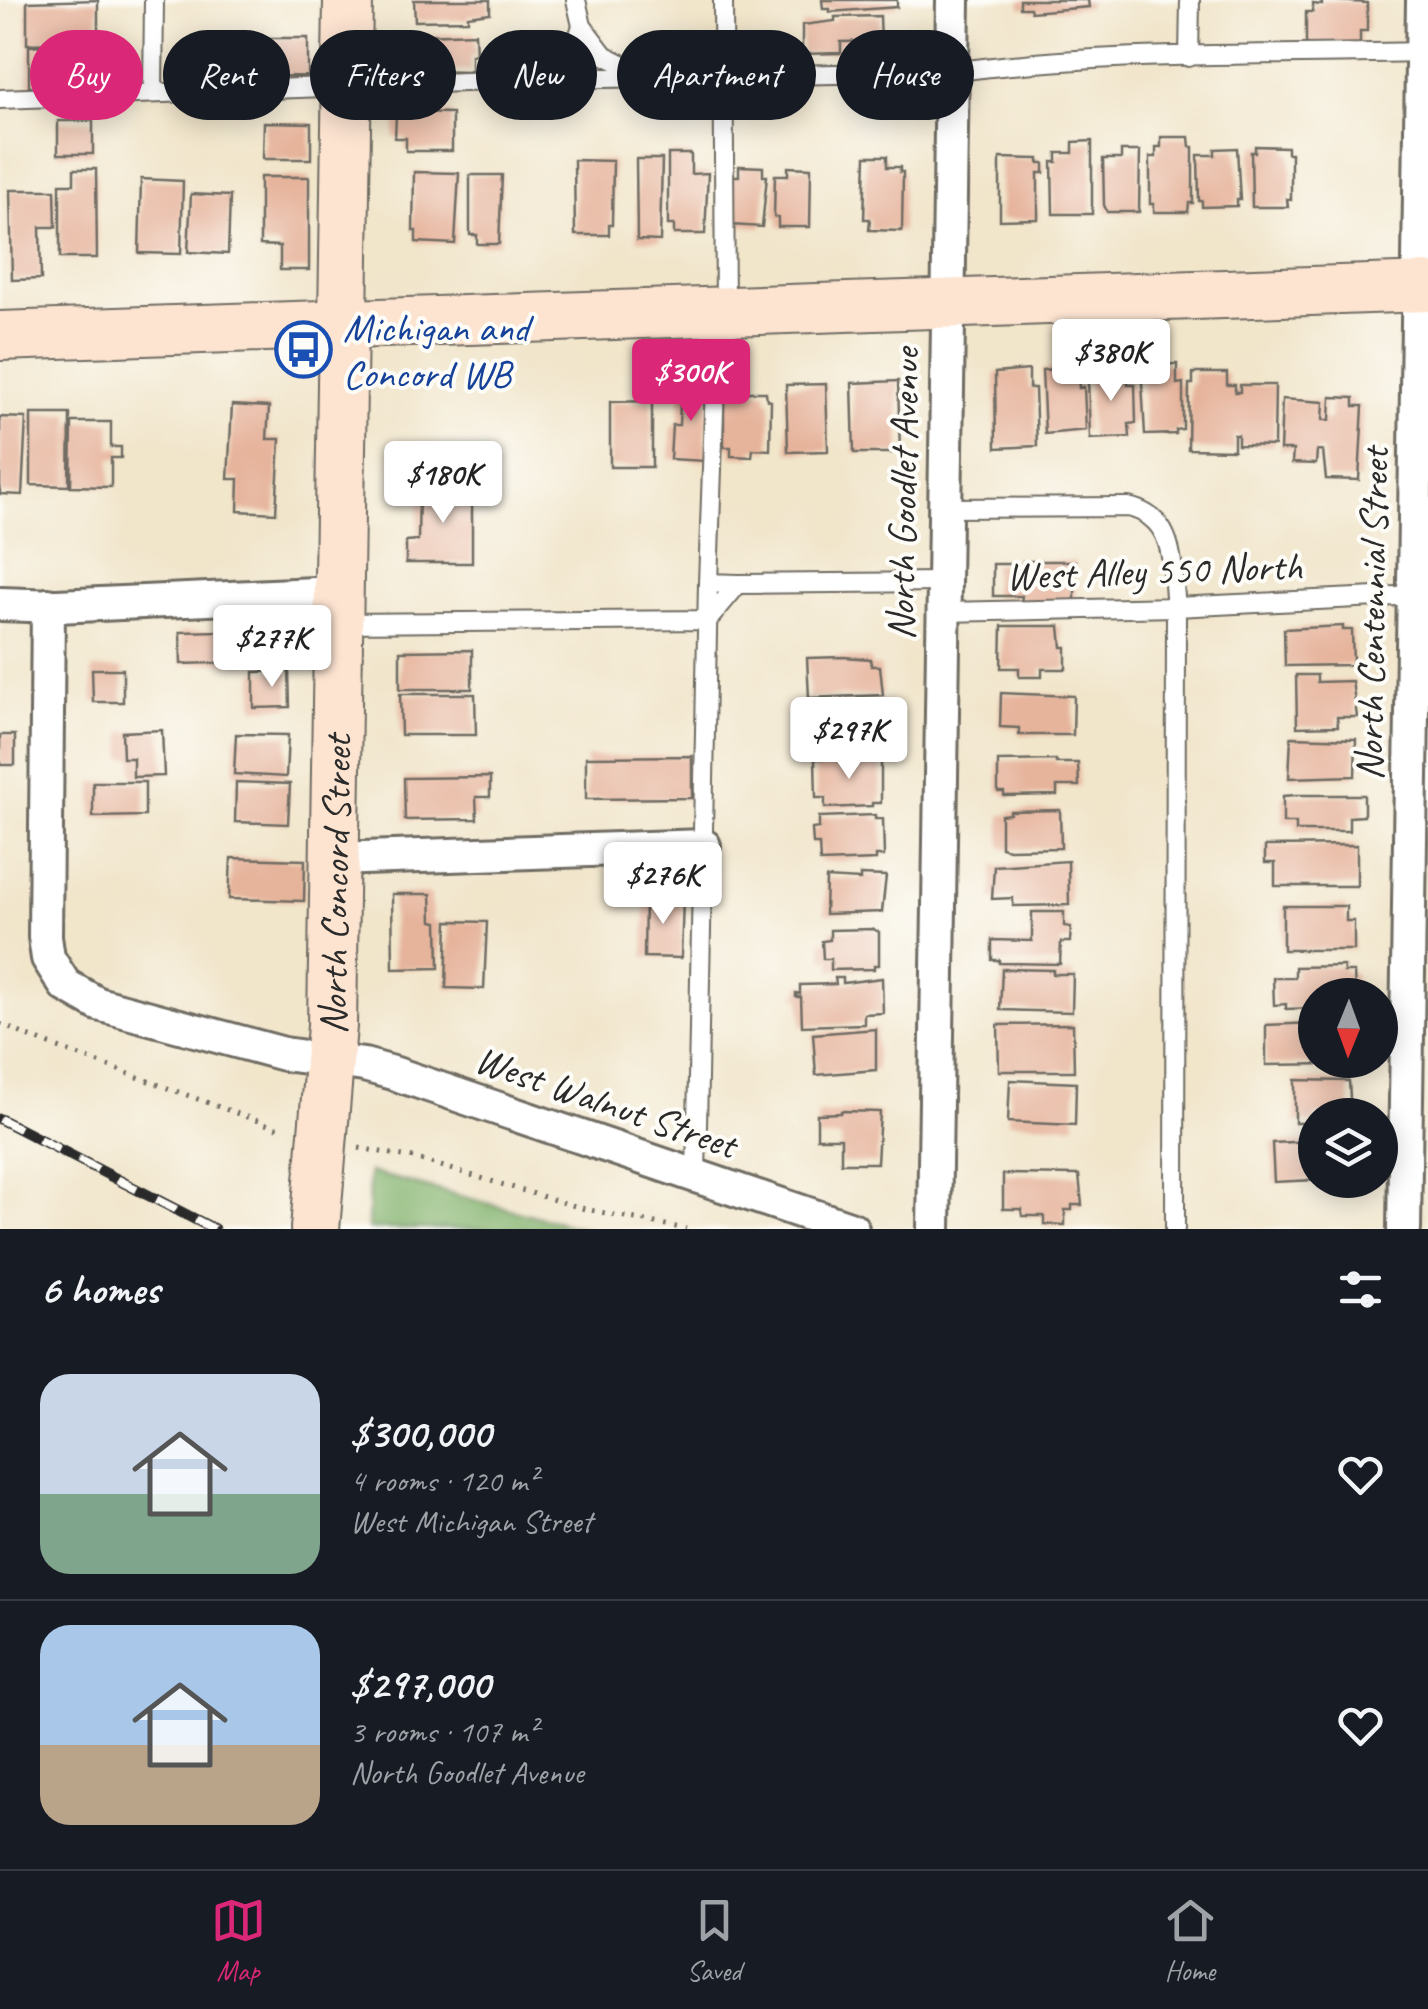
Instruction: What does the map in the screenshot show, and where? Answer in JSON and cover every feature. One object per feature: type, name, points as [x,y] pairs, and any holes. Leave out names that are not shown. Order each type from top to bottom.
[{"type":"main road","name":"North Concord Street","points":[[347,30],[348,0]]},
{"type":"main road","name":"North Concord Street","points":[[315,1229],[330,1060],[345,120]]},
{"type":"main road","points":[[0,336],[1423,287]]},
{"type":"street","name":"North Goodlet Avenue","points":[[952,0],[952,30]]},
{"type":"street","name":"North Centennial Street","points":[[1404,1229],[1421,595],[1423,0]]},
{"type":"street","name":"North Goodlet Avenue","points":[[934,1229],[951,120]]},
{"type":"street","points":[[0,604],[337,608]]},
{"type":"street","name":"West Walnut Street","points":[[48,606],[45,937],[48,958],[65,985],[98,1004],[284,1054],[393,1073],[852,1229]]},
{"type":"street","points":[[335,859],[704,846]]},
{"type":"lane","points":[[153,93],[154,0]]},
{"type":"lane","points":[[576,0],[582,26],[604,55],[617,61]]},
{"type":"lane","points":[[723,0],[723,30]]},
{"type":"lane","points":[[1189,57],[1190,0]]},
{"type":"lane","points":[[581,30],[582,26]]},
{"type":"lane","points":[[974,69],[1189,57],[1422,52]]},
{"type":"lane","points":[[0,98],[310,87]]},
{"type":"lane","points":[[696,1176],[708,584],[716,354],[725,310],[723,120]]},
{"type":"lane","points":[[944,508],[1128,507],[1147,511],[1161,525],[1169,546],[1176,606],[1175,1229]]},
{"type":"lane","name":"West Alley 550 North","points":[[708,584],[1176,606],[1421,595]]},
{"type":"lane","points":[[708,620],[738,584]]},
{"type":"lane","points":[[337,608],[708,620]]},
{"type":"path","points":[[0,1024],[285,1131]]},
{"type":"path","points":[[349,1146],[414,1158],[585,1209],[686,1229]]},
{"type":"green space","points":[[369,1172],[585,1229],[368,1229]]},
{"type":"building","points":[[98,0],[98,30],[30,30],[27,44],[27,2]]},
{"type":"building","points":[[414,0],[490,0],[490,13],[468,16],[468,20],[415,21]]},
{"type":"building","points":[[822,0],[897,0],[897,7],[830,12],[823,9]]},
{"type":"building","points":[[1020,0],[1088,0],[1089,7],[1031,12],[1030,8],[1020,8]]},
{"type":"building","points":[[1322,0],[1367,3],[1367,31],[1360,31],[1360,45],[1306,45],[1306,12],[1313,12],[1313,4],[1322,5]]},
{"type":"building","points":[[880,16],[881,30],[836,30],[836,53],[816,54],[816,30],[802,30],[802,25],[835,21],[835,17]]},
{"type":"building","points":[[475,33],[476,54],[471,55],[471,71],[456,71],[456,34]]},
{"type":"building","points":[[290,38],[308,38],[308,76],[290,76]]},
{"type":"building","points":[[396,120],[452,120],[452,151],[406,151],[406,138],[395,138]]},
{"type":"building","points":[[58,121],[93,121],[93,154],[58,154]]},
{"type":"building","points":[[264,122],[311,123],[311,159],[263,159]]},
{"type":"building","points":[[1161,137],[1189,137],[1193,147],[1193,203],[1189,203],[1188,212],[1154,212],[1154,204],[1150,204],[1150,157],[1156,157]]},
{"type":"building","points":[[1092,141],[1092,214],[1053,214],[1052,162],[1057,162],[1057,153],[1073,153],[1073,142]]},
{"type":"building","points":[[1255,146],[1287,147],[1287,153],[1291,153],[1288,207],[1252,207],[1251,152],[1255,152]]},
{"type":"building","points":[[1237,148],[1237,206],[1202,207],[1198,155],[1215,155],[1215,149]]},
{"type":"building","points":[[1121,151],[1140,151],[1139,212],[1107,212],[1104,205],[1103,159],[1121,159]]},
{"type":"building","points":[[668,154],[691,154],[691,174],[708,173],[705,234],[674,234],[674,225],[668,225]]},
{"type":"building","points":[[866,156],[887,156],[887,167],[900,167],[903,172],[902,231],[869,230],[870,219],[864,219]]},
{"type":"building","points":[[1000,158],[1039,159],[1039,163],[1044,163],[1044,173],[1038,173],[1038,219],[1000,220]]},
{"type":"building","points":[[636,159],[662,159],[660,241],[637,240]]},
{"type":"building","points":[[574,160],[613,161],[609,235],[575,235]]},
{"type":"building","points":[[739,166],[763,167],[763,176],[767,176],[762,227],[731,225],[729,176],[739,176]]},
{"type":"building","points":[[788,167],[811,168],[810,227],[778,227],[778,217],[774,217],[775,175],[788,175]]},
{"type":"building","points":[[74,169],[96,169],[97,258],[60,258],[60,184],[74,184]]},
{"type":"building","points":[[414,172],[459,173],[455,244],[416,242]]},
{"type":"building","points":[[470,175],[502,175],[499,244],[477,244],[477,235],[470,235]]},
{"type":"building","points":[[260,177],[309,177],[309,270],[280,270],[280,246],[260,245]]},
{"type":"building","points":[[141,179],[183,181],[181,254],[139,253]]},
{"type":"building","points":[[10,190],[55,190],[56,227],[40,227],[41,279],[12,280]]},
{"type":"building","points":[[191,194],[230,196],[228,254],[188,252]]},
{"type":"building","points":[[1177,364],[1177,384],[1183,383],[1183,429],[1176,430],[1176,434],[1145,435],[1141,365]]},
{"type":"building","points":[[1127,367],[1128,385],[1135,385],[1136,423],[1129,424],[1130,437],[1090,439],[1088,379],[1104,368]]},
{"type":"building","points":[[1078,368],[1079,388],[1084,387],[1086,430],[1045,434],[1042,370]]},
{"type":"building","points":[[1029,370],[1029,388],[1035,388],[1037,446],[996,448],[995,373]]},
{"type":"building","points":[[1193,373],[1227,373],[1227,385],[1235,385],[1235,392],[1240,392],[1240,385],[1275,385],[1274,446],[1238,445],[1238,435],[1234,435],[1234,450],[1188,449],[1189,384],[1193,384]]},
{"type":"building","points":[[898,381],[900,453],[854,453],[852,383]]},
{"type":"building","points":[[681,383],[709,384],[705,461],[670,459],[672,425],[679,425]]},
{"type":"building","points":[[826,384],[828,451],[788,452],[786,385]]},
{"type":"building","points":[[728,392],[766,392],[767,400],[771,401],[770,450],[753,449],[752,457],[731,456],[731,447],[724,447],[724,399],[728,399]]},
{"type":"building","points":[[1331,397],[1354,398],[1354,406],[1363,406],[1359,480],[1326,479],[1323,451],[1317,451],[1316,464],[1292,463],[1293,450],[1280,450],[1282,399],[1324,402],[1323,420],[1330,420]]},
{"type":"building","points":[[652,401],[652,467],[610,467],[610,402]]},
{"type":"building","points":[[232,405],[269,407],[267,439],[280,439],[276,513],[238,511],[239,479],[228,479]]},
{"type":"building","points":[[31,414],[70,414],[69,486],[31,485]]},
{"type":"building","points":[[0,417],[26,418],[22,495],[0,494]]},
{"type":"building","points":[[72,422],[111,422],[111,447],[121,447],[121,458],[111,458],[111,487],[71,486]]},
{"type":"building","points":[[419,486],[472,486],[472,563],[406,563],[406,541],[418,540]]},
{"type":"building","points":[[1075,561],[1075,603],[1021,603],[1022,596],[993,596],[993,564]]},
{"type":"building","points":[[270,614],[271,654],[252,655],[252,662],[181,664],[180,632],[220,631],[220,623],[247,622],[246,615]]},
{"type":"building","points":[[1002,626],[1060,626],[1062,647],[1066,647],[1066,669],[1042,669],[1042,677],[1019,677],[1019,668],[1001,668]]},
{"type":"building","points":[[1343,626],[1343,630],[1352,630],[1353,665],[1285,666],[1284,629]]},
{"type":"building","points":[[472,650],[472,689],[400,689],[400,651]]},
{"type":"building","points":[[807,658],[871,659],[871,666],[880,666],[883,695],[809,698]]},
{"type":"building","points":[[92,669],[123,669],[123,702],[93,702]]},
{"type":"building","points":[[289,671],[290,707],[254,708],[254,672]]},
{"type":"building","points":[[1296,675],[1317,675],[1317,682],[1352,681],[1357,717],[1337,717],[1338,726],[1297,727]]},
{"type":"building","points":[[1001,693],[1074,696],[1073,735],[1019,735],[1019,728],[1000,727]]},
{"type":"building","points":[[400,694],[475,694],[476,735],[401,735]]},
{"type":"building","points":[[881,707],[881,744],[806,745],[806,709]]},
{"type":"building","points":[[162,730],[164,776],[133,777],[133,758],[123,758],[122,732]]},
{"type":"building","points":[[236,734],[288,735],[286,777],[234,774]]},
{"type":"building","points":[[0,735],[15,735],[15,765],[0,765]]},
{"type":"building","points":[[1291,737],[1356,739],[1355,776],[1289,778]]},
{"type":"building","points":[[692,756],[692,798],[586,799],[586,757]]},
{"type":"building","points":[[869,756],[870,760],[881,760],[881,803],[825,808],[825,798],[816,798],[815,759]]},
{"type":"building","points":[[998,761],[1078,763],[1079,786],[1057,786],[1057,795],[1004,796],[1004,792],[998,792]]},
{"type":"building","points":[[490,777],[490,797],[476,797],[477,819],[405,820],[404,778]]},
{"type":"building","points":[[93,782],[145,782],[145,816],[93,817]]},
{"type":"building","points":[[236,782],[290,784],[288,824],[235,822]]},
{"type":"building","points":[[1364,795],[1364,816],[1349,817],[1349,831],[1296,831],[1296,823],[1283,823],[1283,796]]},
{"type":"building","points":[[1060,810],[1061,848],[1001,847],[1001,815],[1010,811]]},
{"type":"building","points":[[875,815],[875,819],[883,819],[884,856],[876,856],[876,860],[820,862],[819,844],[813,844],[812,829],[819,828],[819,817]]},
{"type":"building","points":[[1357,845],[1357,886],[1275,886],[1275,863],[1265,863],[1265,846]]},
{"type":"building","points":[[231,858],[305,860],[304,901],[229,899]]},
{"type":"building","points":[[1068,861],[1069,905],[1013,906],[1013,898],[992,899],[994,866]]},
{"type":"building","points":[[860,875],[886,876],[882,912],[825,914],[826,878],[860,880]]},
{"type":"building","points":[[392,894],[431,894],[432,921],[438,922],[439,968],[393,969]]},
{"type":"building","points":[[645,897],[683,898],[681,958],[644,957]]},
{"type":"building","points":[[1283,906],[1346,906],[1346,921],[1354,921],[1354,950],[1283,950]]},
{"type":"building","points":[[1032,912],[1064,912],[1064,926],[1071,927],[1070,942],[1061,942],[1060,964],[992,960],[992,940],[1032,941]]},
{"type":"building","points":[[448,921],[487,922],[484,989],[446,988]]},
{"type":"building","points":[[830,930],[879,932],[879,965],[874,965],[874,969],[831,970],[831,959],[823,959],[822,941],[830,940]]},
{"type":"building","points":[[1344,966],[1344,972],[1354,972],[1354,978],[1298,978],[1298,1009],[1274,1005],[1273,978],[1295,978],[1295,967]]},
{"type":"building","points":[[1002,969],[1073,974],[1072,1012],[1000,1010]]},
{"type":"building","points":[[835,978],[843,978],[843,983],[882,978],[883,1013],[864,1014],[864,1024],[802,1026],[801,997],[796,997],[800,985],[836,984]]},
{"type":"building","points":[[1073,1024],[1074,1071],[999,1071],[998,1025]]},
{"type":"building","points":[[1298,1024],[1298,1065],[1266,1065],[1266,1025]]},
{"type":"building","points":[[876,1029],[876,1070],[816,1075],[813,1034]]},
{"type":"building","points":[[1010,1080],[1076,1083],[1075,1125],[1008,1122]]},
{"type":"building","points":[[1295,1080],[1349,1081],[1350,1098],[1298,1098],[1295,1123]]},
{"type":"building","points":[[880,1112],[877,1163],[841,1163],[841,1138],[817,1138],[817,1114]]},
{"type":"building","points":[[1298,1142],[1298,1181],[1274,1182],[1272,1143]]},
{"type":"building","points":[[1003,1174],[1079,1175],[1082,1205],[1065,1210],[1065,1225],[1044,1224],[1044,1216],[1022,1216],[1022,1209],[1003,1209]]},
{"type":"railway","points":[[0,1119],[214,1229]]},
{"type":"place","name":"Michigan and Concord WB","points":[[304,350]]}]
